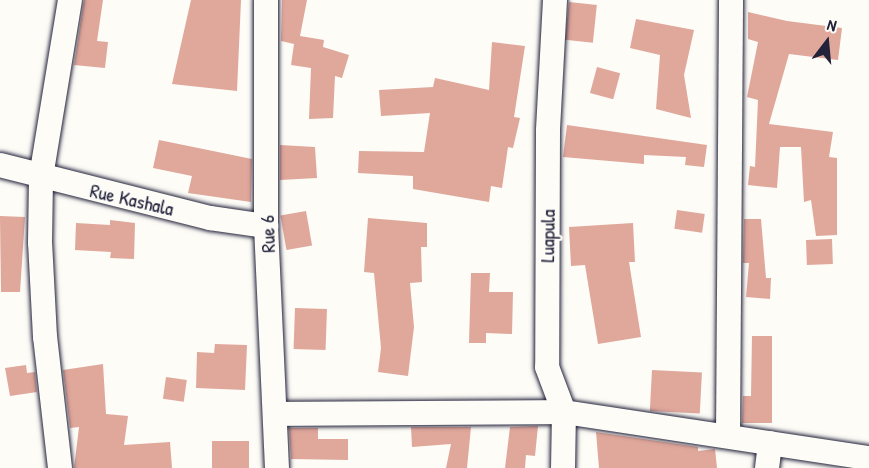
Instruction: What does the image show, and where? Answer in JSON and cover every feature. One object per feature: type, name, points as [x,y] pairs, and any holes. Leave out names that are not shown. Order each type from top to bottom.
[{"type":"street","points":[[60,468],[45,337],[40,243],[41,177],[70,0]]},
{"type":"street","name":"Rue 6","points":[[266,0],[266,226],[277,414],[277,468]]},
{"type":"street","name":"Luapula","points":[[555,0],[548,131],[547,367],[564,412],[562,468]]},
{"type":"street","points":[[728,435],[731,0]]},
{"type":"street","name":"Rue Kashala","points":[[0,165],[210,218],[266,226]]},
{"type":"street","points":[[277,414],[564,412],[728,435],[855,460]]},
{"type":"street","points":[[767,468],[770,443]]},
{"type":"building","points":[[84,0],[103,0],[97,41],[108,42],[105,68],[74,65]]},
{"type":"building","points":[[191,0],[241,0],[237,91],[172,84]]},
{"type":"building","points":[[282,0],[307,0],[300,36],[324,40],[323,47],[349,55],[342,78],[335,76],[333,118],[309,119],[311,68],[291,65],[294,44],[281,41]]},
{"type":"building","points":[[569,2],[597,5],[593,43],[565,40]]},
{"type":"building","points":[[748,12],[787,21],[842,28],[838,60],[789,54],[769,124],[833,132],[829,157],[837,158],[837,235],[816,236],[811,200],[804,202],[801,147],[780,147],[777,188],[748,185],[750,166],[755,167],[758,100],[747,97],[758,42],[748,39]]},
{"type":"building","points":[[636,19],[694,30],[684,75],[691,118],[656,109],[660,55],[630,48]]},
{"type":"building","points":[[492,42],[525,46],[514,117],[520,118],[513,148],[508,147],[502,188],[491,186],[489,202],[413,189],[413,176],[358,173],[359,151],[424,152],[430,113],[381,116],[379,90],[433,87],[435,78],[489,90]]},
{"type":"building","points":[[597,67],[620,73],[613,99],[590,93]]},
{"type":"building","points":[[567,125],[707,145],[704,167],[685,165],[686,157],[644,155],[644,164],[563,157]]},
{"type":"building","points":[[159,140],[252,159],[251,202],[188,193],[192,176],[153,168]]},
{"type":"building","points":[[280,145],[315,147],[317,178],[280,180]]},
{"type":"building","points":[[677,210],[705,214],[702,233],[674,229]]},
{"type":"building","points":[[306,211],[312,245],[286,250],[280,216]]},
{"type":"building","points":[[0,216],[25,217],[20,292],[1,292]]},
{"type":"building","points":[[368,218],[427,223],[427,247],[421,247],[422,282],[410,283],[414,327],[408,376],[378,372],[381,348],[374,273],[364,272]]},
{"type":"building","points":[[744,219],[761,219],[766,278],[771,278],[770,299],[746,297],[749,263],[743,263]]},
{"type":"building","points":[[110,220],[135,223],[134,259],[110,258],[111,252],[75,250],[76,223],[110,225]]},
{"type":"building","points":[[633,223],[635,262],[629,262],[641,337],[598,344],[585,265],[571,266],[569,227]]},
{"type":"building","points":[[832,239],[833,264],[807,265],[806,240]]},
{"type":"building","points":[[471,273],[490,273],[489,292],[513,292],[512,334],[486,333],[486,343],[469,343]]},
{"type":"building","points":[[295,308],[327,309],[326,350],[294,349]]},
{"type":"building","points":[[752,336],[772,336],[772,423],[742,423],[743,396],[751,396]]},
{"type":"building","points":[[215,344],[247,345],[245,390],[196,388],[197,352],[214,353]]},
{"type":"building","points":[[103,364],[106,414],[128,416],[124,445],[170,442],[172,468],[74,468],[79,427],[70,428],[63,370]]},
{"type":"building","points":[[26,365],[27,373],[35,372],[37,392],[10,396],[5,368]]},
{"type":"building","points":[[652,370],[702,373],[700,414],[650,411]]},
{"type":"building","points":[[166,377],[187,380],[184,402],[163,399]]},
{"type":"building","points":[[538,426],[535,456],[526,455],[525,468],[505,468],[510,427]]},
{"type":"building","points":[[411,427],[471,427],[467,468],[446,468],[451,444],[412,447]]},
{"type":"building","points":[[289,428],[318,428],[318,439],[348,439],[348,460],[291,459]]},
{"type":"building","points":[[596,432],[698,447],[698,451],[715,449],[717,468],[599,468]]},
{"type":"building","points":[[212,441],[249,441],[249,468],[212,468]]}]
